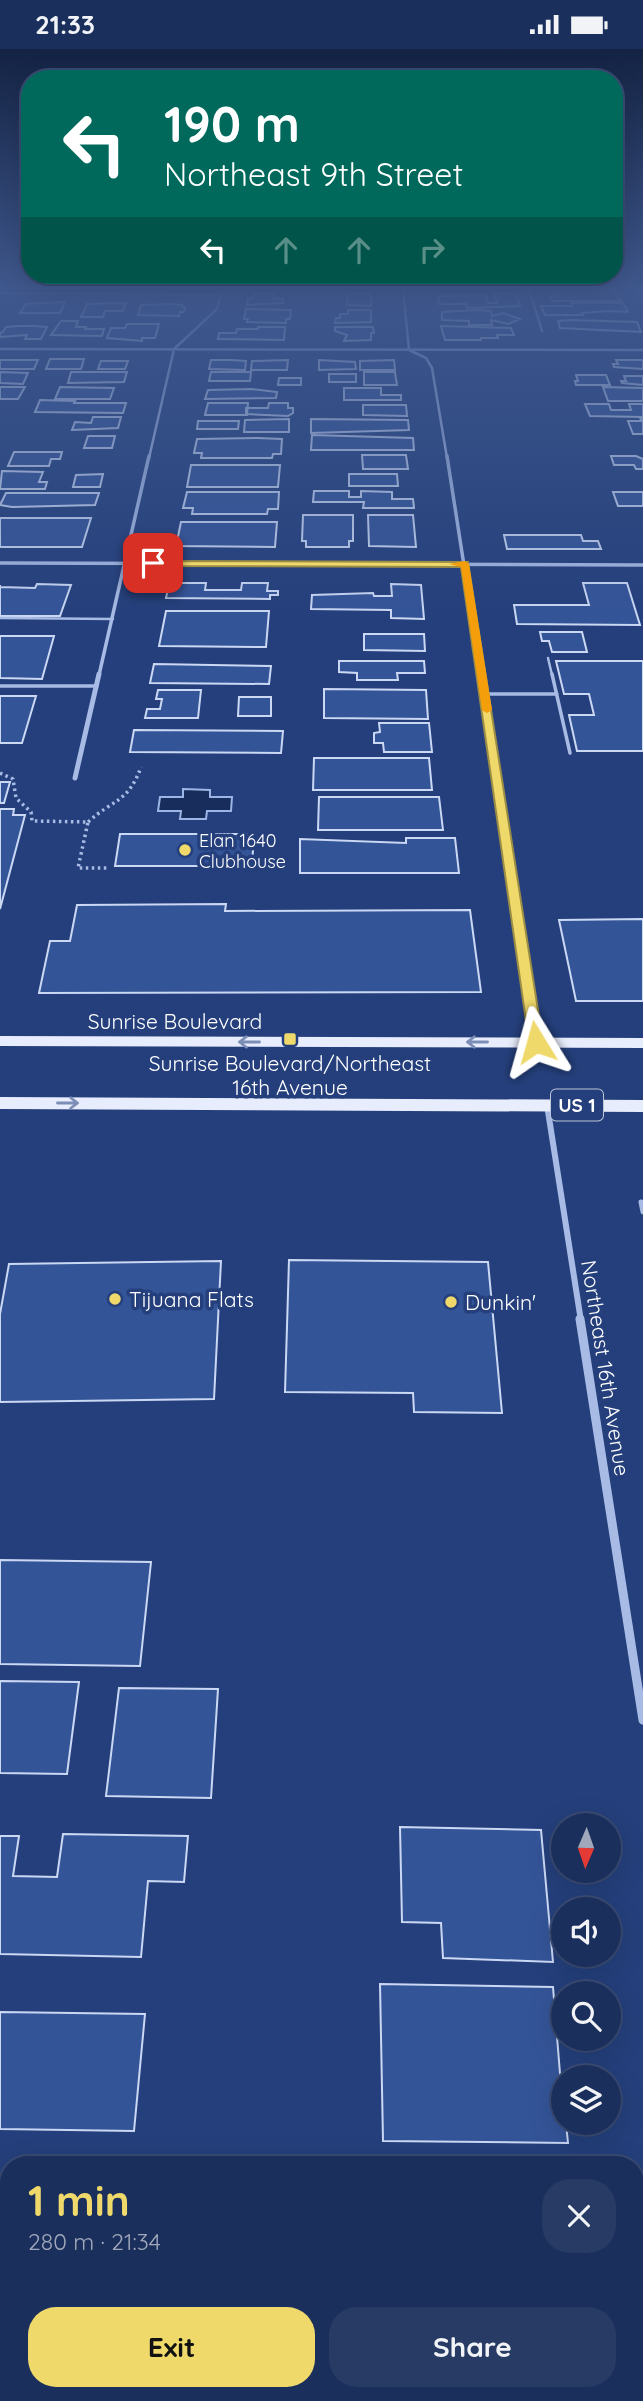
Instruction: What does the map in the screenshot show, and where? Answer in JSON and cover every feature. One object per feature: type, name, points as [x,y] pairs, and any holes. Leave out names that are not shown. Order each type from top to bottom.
[{"type":"main road","name":"Sunrise Boulevard","points":[[3,1044],[643,1043]]},
{"type":"main road","name":"US 1","points":[[0,1103],[643,1105]]},
{"type":"street","points":[[75,778],[163,399]]},
{"type":"street","points":[[437,399],[485,694],[536,1042]]},
{"type":"street","points":[[0,563],[643,565]]},
{"type":"street","name":"Northeast 16th Avenue","points":[[547,1105],[643,1720]]},
{"type":"lane","points":[[0,618],[113,619]]},
{"type":"lane","points":[[548,658],[570,753]]},
{"type":"lane","points":[[0,686],[97,686]]},
{"type":"lane","points":[[485,694],[557,694]]},
{"type":"lane","points":[[641,1202],[643,1212]]},
{"type":"path","points":[[107,868],[78,868],[88,822],[96,814],[130,795],[141,767]]},
{"type":"path","points":[[0,773],[13,779],[14,795],[18,802],[30,807],[33,812],[32,821],[88,822]]},
{"type":"water","points":[[183,789],[210,790],[210,797],[232,797],[231,811],[207,811],[206,819],[180,819],[181,811],[158,811],[160,797],[183,797]]},
{"type":"building","points":[[344,399],[401,399],[401,400]]},
{"type":"building","points":[[607,399],[643,399],[643,401],[608,401]]},
{"type":"building","points":[[40,400],[126,403],[123,413],[35,412]]},
{"type":"building","points":[[208,403],[248,403],[247,415],[205,415]]},
{"type":"building","points":[[269,403],[288,403],[288,408],[293,408],[293,413],[288,416],[246,414],[246,408],[268,408]]},
{"type":"building","points":[[585,404],[609,404],[611,410],[631,410],[629,404],[643,404],[643,417],[590,416]]},
{"type":"building","points":[[363,405],[406,405],[407,416],[363,415]]},
{"type":"building","points":[[93,417],[121,417],[118,428],[72,430],[75,422],[91,423]]},
{"type":"building","points":[[640,418],[643,418],[643,434],[633,434],[628,421],[642,421]]},
{"type":"building","points":[[289,419],[289,432],[244,432],[245,420]]},
{"type":"building","points":[[311,419],[408,420],[409,430],[311,433]]},
{"type":"building","points":[[198,421],[239,421],[238,429],[197,429]]},
{"type":"building","points":[[312,435],[413,438],[414,450],[311,450]]},
{"type":"building","points":[[88,436],[115,436],[112,448],[84,448]]},
{"type":"building","points":[[197,439],[282,439],[281,454],[273,454],[272,458],[201,458],[202,453],[194,453]]},
{"type":"building","points":[[14,452],[62,452],[60,459],[51,459],[49,466],[8,466]]},
{"type":"building","points":[[362,455],[406,455],[408,469],[363,469]]},
{"type":"building","points":[[611,456],[636,456],[643,459],[643,469],[636,469],[634,465],[614,465]]},
{"type":"building","points":[[191,465],[280,465],[278,487],[187,487]]},
{"type":"building","points":[[2,471],[43,472],[39,482],[47,482],[45,489],[0,489]]},
{"type":"building","points":[[103,474],[100,487],[73,487],[76,475]]},
{"type":"building","points":[[349,474],[397,474],[398,486],[349,486]]},
{"type":"building","points":[[314,491],[349,491],[349,497],[361,497],[361,491],[392,492],[392,499],[413,499],[414,508],[363,508],[364,502],[313,502]]},
{"type":"building","points":[[187,492],[279,492],[278,509],[268,509],[267,514],[192,514],[193,508],[183,508]]},
{"type":"building","points":[[613,492],[643,492],[643,506],[618,506]]},
{"type":"building","points":[[6,493],[99,493],[95,505],[12,507],[0,505]]},
{"type":"building","points":[[303,515],[353,515],[353,541],[349,541],[349,547],[306,547],[306,541],[302,541]]},
{"type":"building","points":[[368,515],[413,515],[416,547],[369,546]]},
{"type":"building","points":[[0,518],[91,518],[82,547],[0,547]]},
{"type":"building","points":[[181,522],[277,522],[275,547],[176,546]]},
{"type":"building","points":[[504,535],[581,535],[583,541],[598,541],[601,549],[507,549]]},
{"type":"building","points":[[206,583],[205,590],[241,590],[242,583],[268,583],[267,591],[278,591],[278,595],[270,595],[270,599],[166,598],[169,584]]},
{"type":"building","points":[[583,583],[627,583],[640,625],[517,624],[514,605],[589,605]]},
{"type":"building","points":[[391,584],[421,585],[424,619],[391,618],[391,610],[311,609],[312,595],[373,593],[374,596],[392,596]]},
{"type":"building","points":[[71,585],[60,616],[0,616],[0,587]]},
{"type":"building","points":[[166,611],[269,611],[266,647],[159,646]]},
{"type":"building","points":[[540,632],[582,632],[587,652],[552,652],[549,641],[542,641]]},
{"type":"building","points":[[364,634],[424,634],[425,651],[364,650]]},
{"type":"building","points":[[0,636],[54,636],[42,679],[0,678]]},
{"type":"building","points":[[339,661],[424,661],[425,673],[397,673],[398,680],[357,680],[357,673],[339,672]]},
{"type":"building","points":[[556,661],[643,661],[643,751],[577,751],[569,715],[594,715],[589,694],[564,694]]},
{"type":"building","points":[[154,664],[271,666],[269,684],[150,683]]},
{"type":"building","points":[[324,689],[426,690],[428,719],[324,718]]},
{"type":"building","points":[[158,690],[201,690],[198,718],[145,718],[147,709],[160,709],[162,699],[156,699]]},
{"type":"building","points":[[0,696],[36,696],[22,743],[0,743]]},
{"type":"building","points":[[239,697],[271,697],[271,716],[238,716]]},
{"type":"building","points":[[379,723],[429,723],[432,752],[384,752],[383,743],[374,743],[374,733],[380,732]]},
{"type":"building","points":[[134,730],[283,731],[281,753],[130,752]]},
{"type":"building","points":[[314,758],[429,758],[432,790],[313,790]]},
{"type":"building","points":[[0,782],[10,782],[4,803],[0,803]]},
{"type":"building","points":[[319,797],[439,797],[443,830],[318,830]]},
{"type":"building","points":[[0,809],[14,809],[13,815],[25,815],[0,909]]},
{"type":"building","name":"Elan 1640 Clubhouse","points":[[120,834],[254,834],[252,866],[115,866]]},
{"type":"building","points":[[406,838],[455,838],[459,873],[300,873],[300,839],[406,843]]},
{"type":"building","points":[[226,904],[225,911],[470,910],[481,992],[39,993],[50,941],[70,941],[77,905]]},
{"type":"building","points":[[643,919],[643,1001],[576,1001],[559,920]]},
{"type":"building","points":[[289,1260],[488,1262],[502,1413],[414,1412],[413,1393],[285,1392]]},
{"type":"building","points":[[221,1261],[214,1399],[0,1402],[0,1314],[9,1264]]},
{"type":"building","points":[[0,1560],[151,1562],[140,1666],[0,1664]]},
{"type":"building","points":[[0,1681],[79,1682],[67,1774],[0,1773]]},
{"type":"building","points":[[119,1688],[218,1689],[211,1798],[106,1796]]},
{"type":"building","points":[[400,1827],[541,1830],[551,1962],[443,1958],[441,1923],[402,1922]]},
{"type":"building","points":[[63,1834],[188,1836],[184,1882],[148,1881],[141,1957],[0,1954],[0,1836],[19,1836],[13,1876],[57,1877]]},
{"type":"building","points":[[380,1984],[551,1987],[551,2051],[558,2051],[559,2065],[551,2065],[551,2135],[567,2135],[568,2143],[383,2141]]},
{"type":"building","points":[[0,2012],[145,2014],[134,2131],[0,2129]]},
{"type":"slow traffic","points":[[453,564],[465,564],[487,710]]},
{"type":"place","name":"Elan 1640 Clubhouse","points":[[185,850]]},
{"type":"place","name":"Sunrise Boulevard/Northeast 16th Avenue","points":[[290,1039]]},
{"type":"place","name":"Tijuana Flats","points":[[115,1299]]},
{"type":"place","name":"Dunkin'","points":[[451,1302]]},
{"type":"route","points":[[153,563],[465,564],[536,1042]]}]
